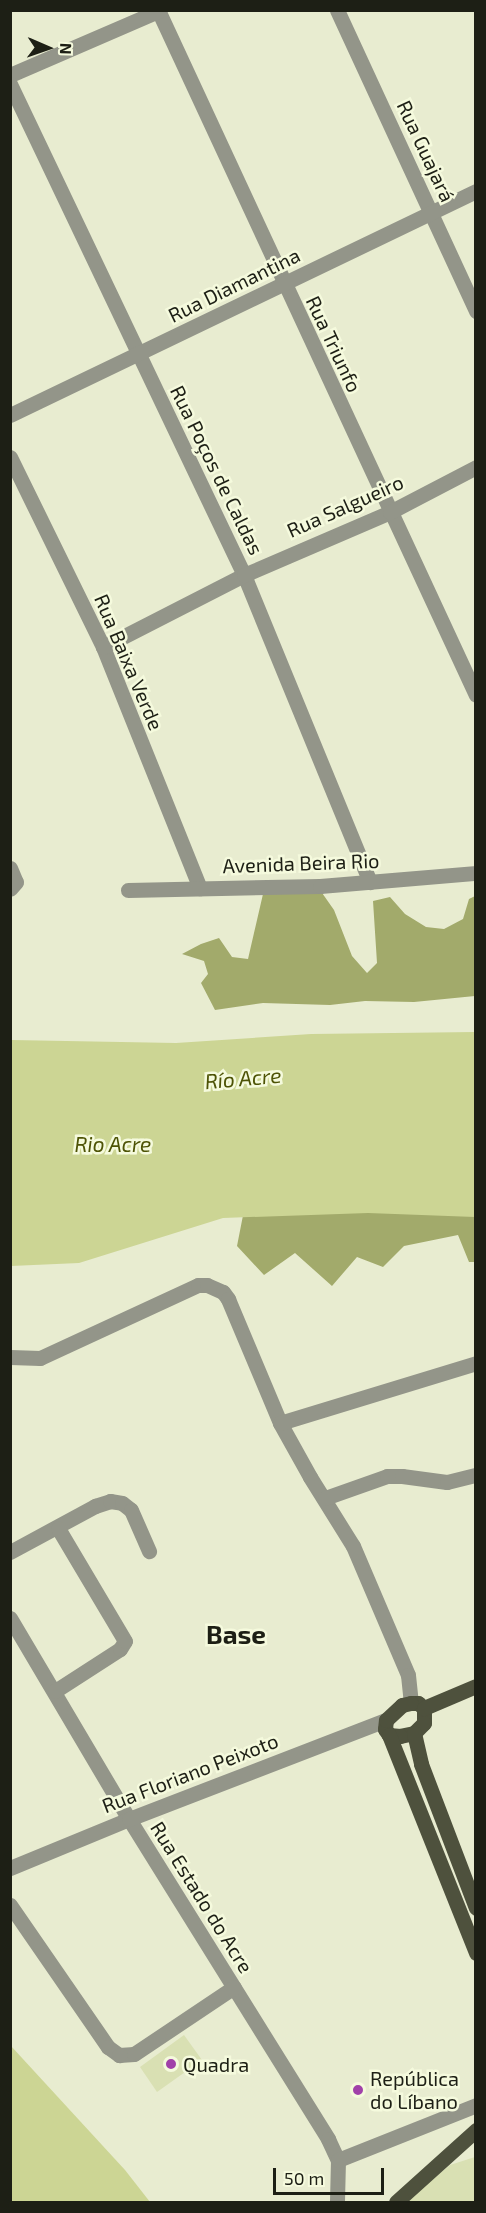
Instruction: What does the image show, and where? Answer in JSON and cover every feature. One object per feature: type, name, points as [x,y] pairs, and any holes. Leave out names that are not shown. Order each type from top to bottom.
[{"type":"main road","name":"Rua Floriano Peixoto","points":[[414,1733],[400,1736],[388,1727],[402,1705],[417,1705],[476,1686]]},
{"type":"main road","points":[[417,1705],[424,1723],[414,1733],[421,1764],[476,1908]]},
{"type":"main road","points":[[388,1727],[476,1953]]},
{"type":"main road","points":[[396,2202],[476,2130]]},
{"type":"main road","points":[[448,2157],[476,2148]]},
{"type":"street","name":"Rua Guajará","points":[[337,10],[476,311]]},
{"type":"street","points":[[10,75],[159,11]]},
{"type":"street","name":"Rua Triunfo","points":[[159,11],[283,285],[476,695]]},
{"type":"street","name":"Rua Poços de Caldas","points":[[10,84],[244,575],[370,882]]},
{"type":"street","name":"Rua Diamantina","points":[[10,415],[476,192]]},
{"type":"street","name":"Rua Baixa Verde","points":[[10,457],[103,647],[200,888]]},
{"type":"street","name":"Rua Salgueiro","points":[[103,647],[244,575],[390,512],[476,466]]},
{"type":"street","name":"Avenida Beira Rio","points":[[128,890],[320,886],[476,873]]},
{"type":"street","points":[[10,1358],[40,1358],[198,1285],[216,1287],[228,1299],[280,1423],[353,1546],[408,1675],[417,1705]]},
{"type":"street","points":[[280,1423],[476,1363]]},
{"type":"street","points":[[325,1498],[387,1476],[447,1482],[476,1475]]},
{"type":"street","points":[[10,1552],[95,1506],[110,1501],[122,1503],[131,1510],[149,1551]]},
{"type":"street","points":[[55,1691],[124,1645],[124,1637],[58,1528]]},
{"type":"street","name":"Rua Estado do Acre","points":[[10,1618],[129,1819],[328,2139],[338,2160],[337,2202]]},
{"type":"street","name":"Rua Floriano Peixoto","points":[[10,1868],[129,1819],[388,1727]]},
{"type":"street","points":[[10,1905],[113,2053],[126,2056],[190,2019],[234,1987]]},
{"type":"street","points":[[338,2160],[476,2105]]},
{"type":"shaded area","points":[[320,890],[334,910],[352,956],[367,973],[377,963],[373,901],[390,897],[405,914],[426,927],[444,929],[463,919],[469,899],[475,896],[475,996],[414,1002],[365,1001],[330,1005],[263,1003],[215,1010],[201,983],[208,974],[204,961],[182,954],[219,938],[232,957],[248,959],[263,894]]},
{"type":"shaded area","points":[[475,1193],[475,1262],[469,1262],[458,1235],[404,1246],[383,1267],[357,1257],[332,1286],[295,1253],[264,1275],[237,1246],[247,1195]]},
{"type":"shaded area","name":"Quadra","points":[[184,2035],[202,2060],[157,2092],[140,2067]]},
{"type":"shaded area","points":[[475,2157],[475,2202],[405,2202],[450,2165]]},
{"type":"water","name":"Rio Acre","points":[[475,1032],[475,1217],[368,1213],[223,1218],[79,1263],[11,1266],[11,1040],[176,1043],[311,1034]]},
{"type":"water","points":[[11,2046],[125,2170],[150,2202],[11,2202]]},
{"type":"place","name":"Quadra","points":[[171,2064]]},
{"type":"place","name":"República do Líbano","points":[[358,2090]]},
{"type":"district","name":"Base","points":[[236,1634]]},
{"type":"water label","name":"Río Acre","points":[[243,1078]]}]
